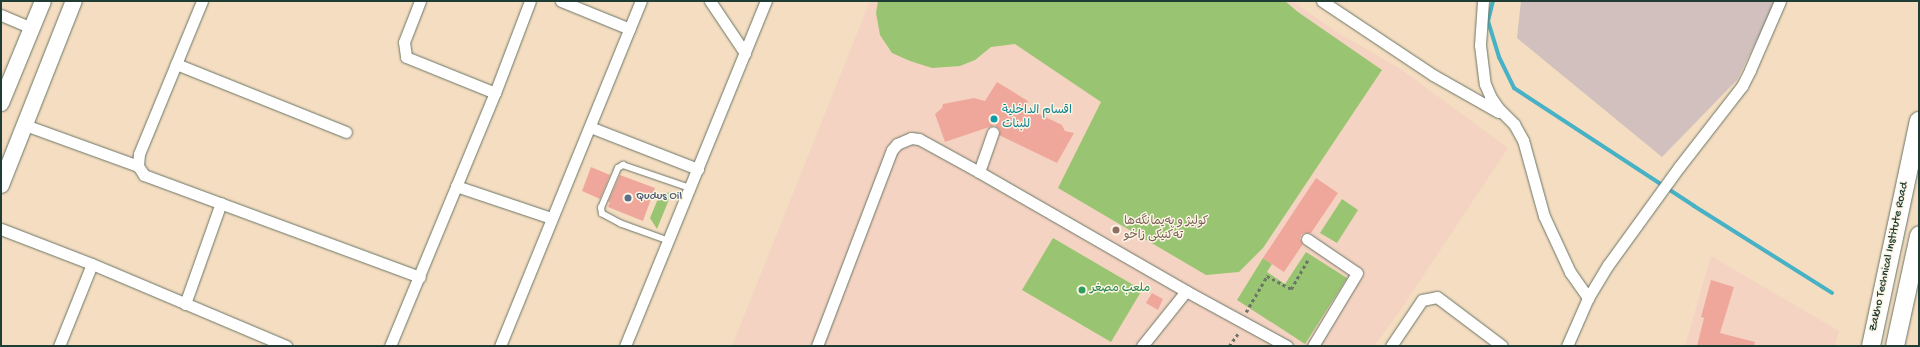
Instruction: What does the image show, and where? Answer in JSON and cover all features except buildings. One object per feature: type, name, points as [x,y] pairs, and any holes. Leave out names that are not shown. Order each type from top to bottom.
[{"type":"main road","points":[[1,103],[43,1]]},
{"type":"main road","points":[[1,185],[74,1]]},
{"type":"main road","name":"Zakho Technical Institute Road","points":[[1871,346],[1919,120]]},
{"type":"main road","points":[[1895,346],[1919,236]]},
{"type":"street","points":[[138,166],[139,154],[202,1]]},
{"type":"street","points":[[420,1],[404,42],[406,57],[414,62],[495,93]]},
{"type":"street","points":[[390,346],[420,277],[495,93],[530,1]]},
{"type":"street","points":[[561,1],[630,28]]},
{"type":"street","points":[[500,346],[551,218],[642,1]]},
{"type":"street","points":[[710,1],[745,53]]},
{"type":"street","points":[[626,346],[766,1]]},
{"type":"street","points":[[1322,1],[1433,75],[1508,117]]},
{"type":"street","points":[[1483,1],[1480,45],[1485,84],[1490,96],[1498,108],[1508,117],[1523,140],[1537,194],[1556,245],[1570,272],[1588,298]]},
{"type":"street","points":[[1567,346],[1588,298],[1608,265],[1679,167],[1742,86],[1780,1]]},
{"type":"street","points":[[1,15],[32,28]]},
{"type":"street","points":[[176,64],[346,132]]},
{"type":"street","points":[[25,125],[138,166],[144,175],[420,277]]},
{"type":"street","points":[[590,127],[698,169]]},
{"type":"street","points":[[979,172],[993,132]]},
{"type":"street","points":[[817,346],[888,157],[897,144],[911,138],[919,139],[979,172],[1186,291],[1287,346]]},
{"type":"street","points":[[456,186],[551,218]]},
{"type":"street","points":[[185,304],[221,203]]},
{"type":"street","points":[[1,229],[92,264],[282,345]]},
{"type":"street","points":[[1307,239],[1357,273],[1313,346]]},
{"type":"street","points":[[59,346],[92,264]]},
{"type":"street","points":[[1142,346],[1186,291]]},
{"type":"street","points":[[1391,346],[1422,300],[1437,297],[1502,346]]},
{"type":"lane","points":[[668,241],[621,224],[602,214],[601,208],[618,168],[623,165],[690,188]]},
{"type":"path","points":[[1241,321],[1267,276],[1291,289],[1308,259]]},
{"type":"shaded area","name":"كوليژ و په‌يمانگه‌ها ته‌كنيكى زاخو","points":[[870,1],[1292,1],[1335,31],[1402,70],[1508,148],[1402,308],[1374,346],[732,346]]},
{"type":"shaded area","points":[[1521,1],[1776,1],[1737,80],[1662,157],[1517,38]]},
{"type":"shaded area","points":[[1711,256],[1839,331],[1835,346],[1685,346]]},
{"type":"green space","points":[[878,1],[1285,1],[1298,12],[1382,70],[1263,248],[1239,272],[1206,275],[1058,188],[1101,102],[1015,44],[991,47],[975,60],[960,66],[932,68],[892,53],[880,35],[876,13]]},
{"type":"green space","points":[[672,192],[657,229],[650,218],[660,194]]},
{"type":"green space","points":[[1342,199],[1358,210],[1337,243],[1320,233]]},
{"type":"green space","name":"ملعب مصغر","points":[[1053,238],[1142,290],[1111,342],[1022,290]]},
{"type":"green space","points":[[1306,252],[1347,278],[1305,344],[1237,300],[1263,258],[1272,264],[1267,272],[1285,284]]},
{"type":"waterway","points":[[1493,1],[1488,21],[1499,57],[1514,88],[1694,206],[1832,293]]},
{"type":"place","name":"اقسام الداخلیة للبنات","points":[[994,119]]},
{"type":"place","name":"Qudus Oil","points":[[628,198]]},
{"type":"place","name":"كوليژ و په‌يمانگه‌ها ته‌كنيكى زاخو","points":[[1116,230]]},
{"type":"place","name":"ملعب مصغر","points":[[1082,290]]}]
